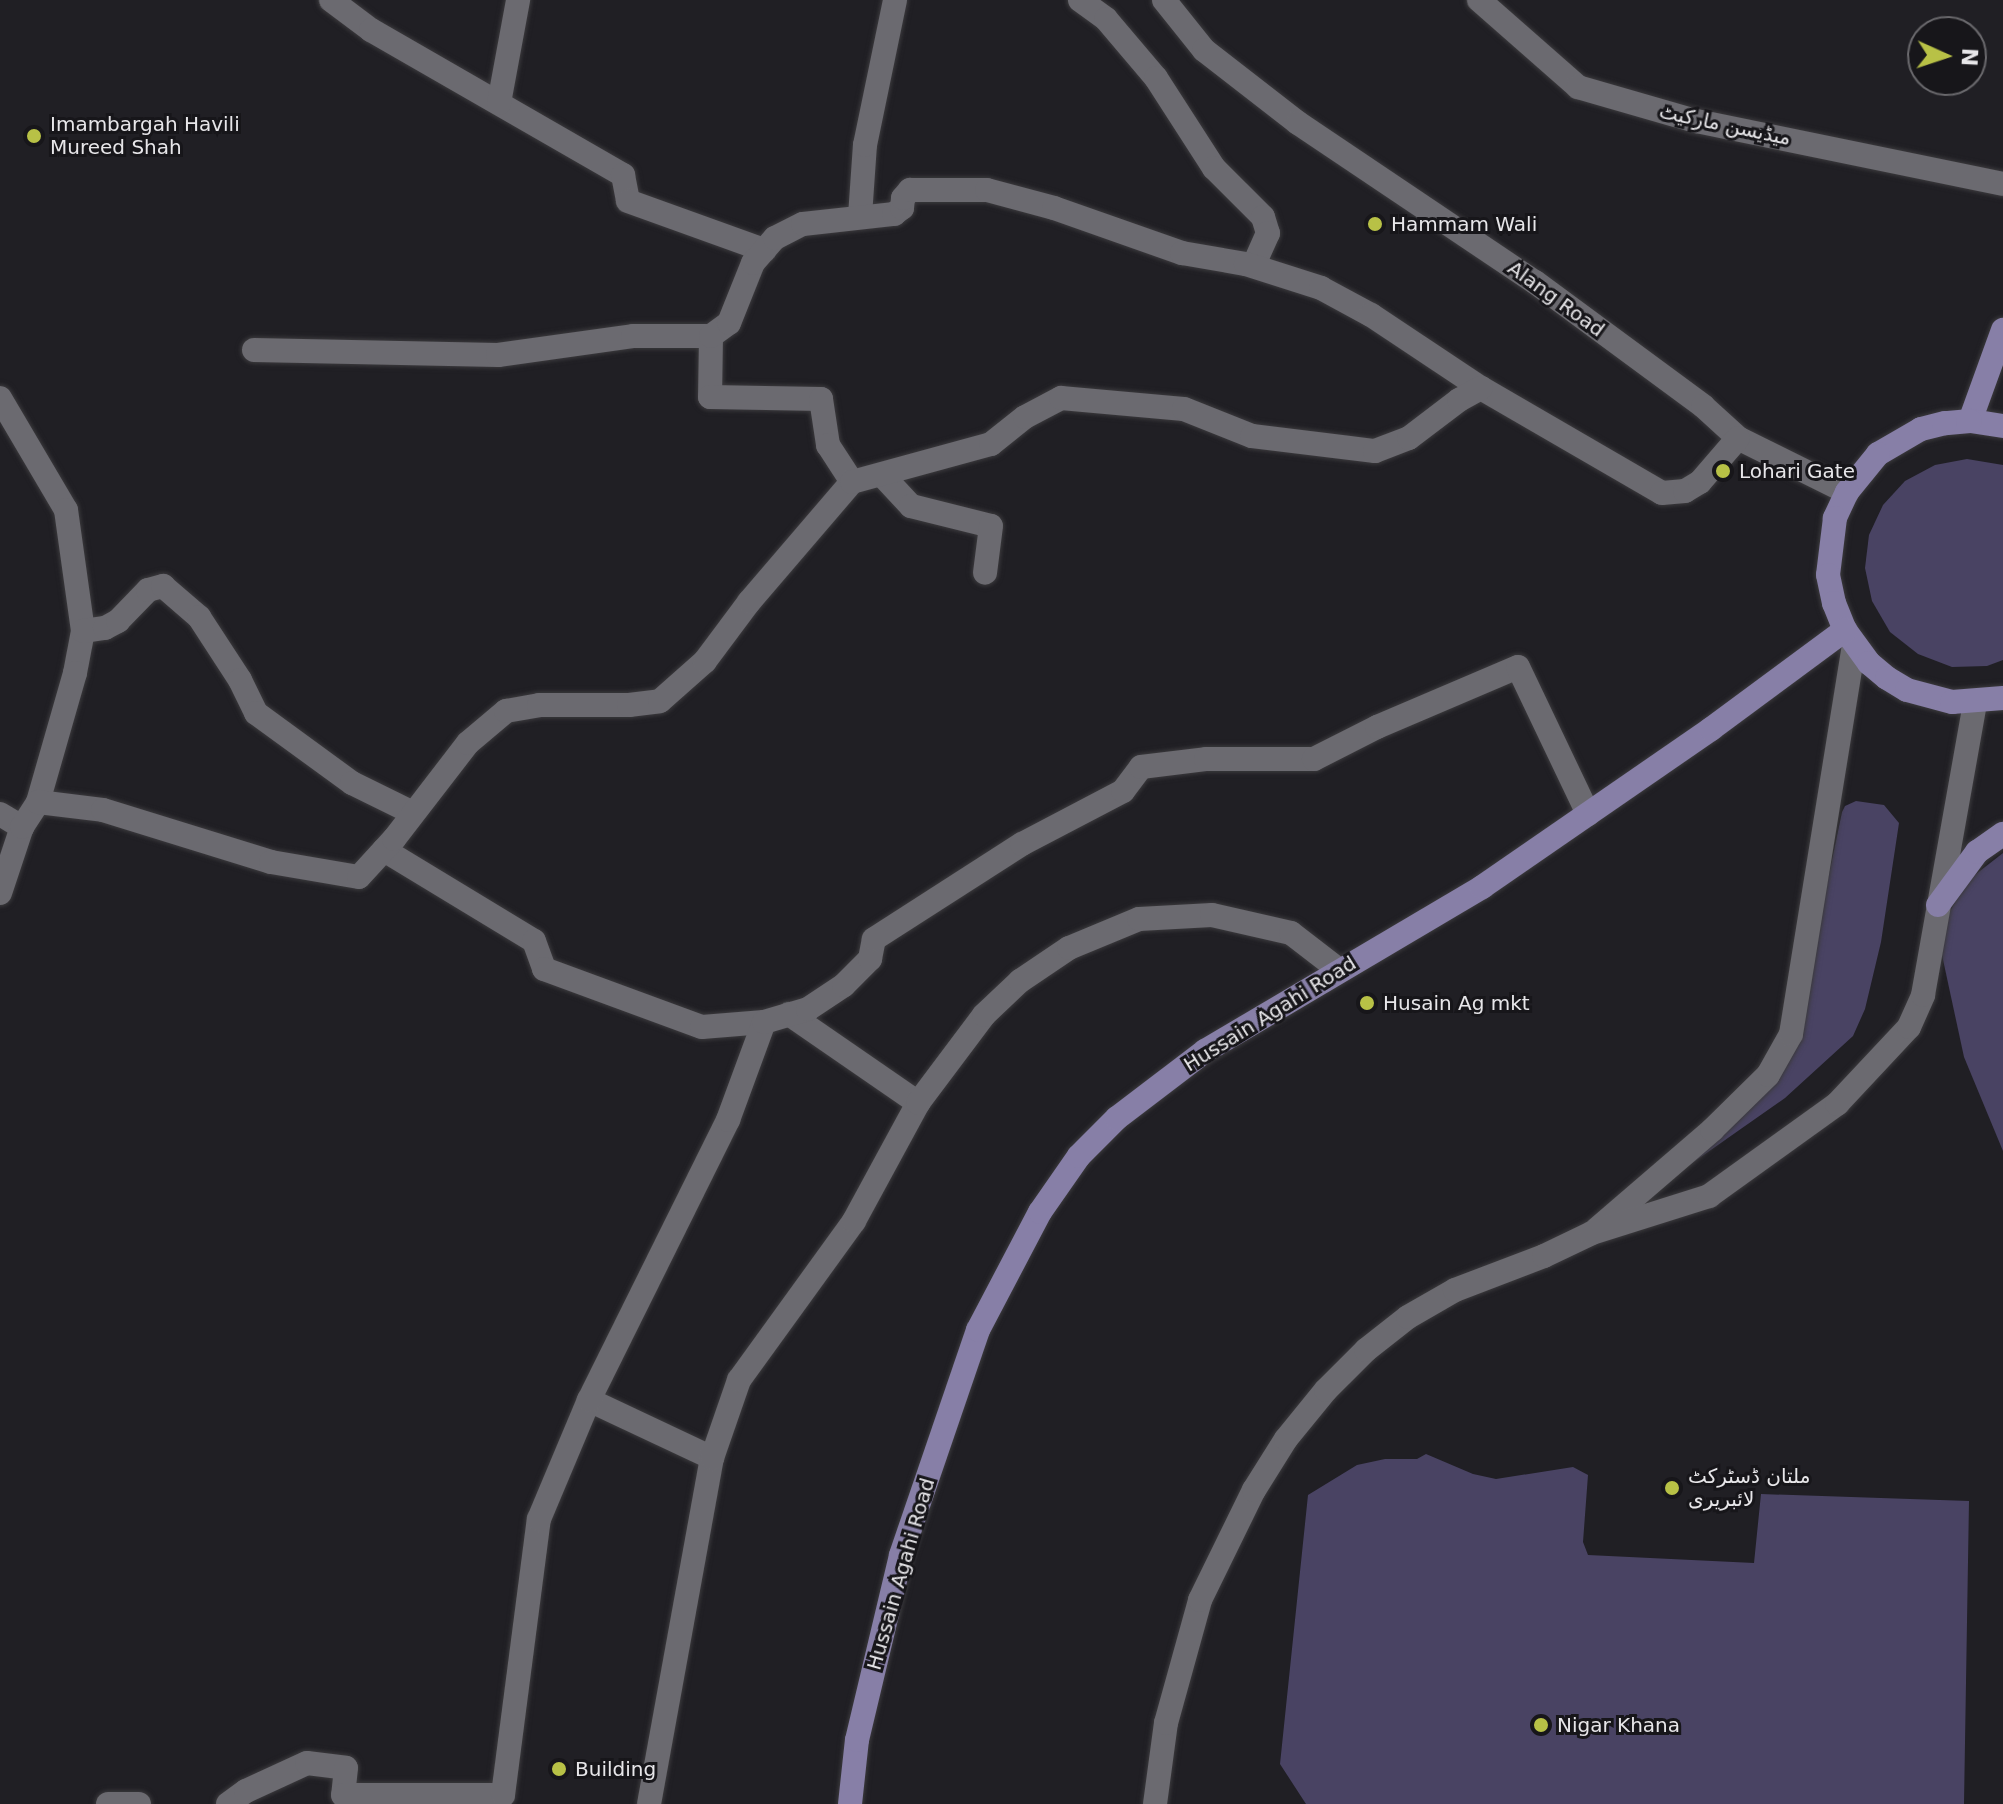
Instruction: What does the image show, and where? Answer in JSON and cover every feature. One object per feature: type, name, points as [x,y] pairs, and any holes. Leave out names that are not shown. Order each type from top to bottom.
[{"type":"main road","points":[[1970,421],[2003,330]]},
{"type":"main road","points":[[1994,702],[1952,702],[1907,690],[1878,670],[1849,638],[1828,575],[1835,518],[1861,471],[1898,440],[1933,426],[1970,421],[2003,426]]},
{"type":"main road","name":"Hussain Agahi Road","points":[[850,1804],[857,1740],[901,1555],[978,1330],[1040,1212],[1079,1156],[1117,1118],[1205,1051],[1482,887],[1849,638]]},
{"type":"main road","points":[[1938,905],[1977,852],[2003,834]]},
{"type":"street","points":[[331,0],[371,30],[623,175],[628,201],[764,250]]},
{"type":"street","points":[[499,103],[518,0]]},
{"type":"street","points":[[860,216],[865,145],[895,0]]},
{"type":"street","points":[[1080,0],[1106,19],[1156,78],[1214,168],[1263,217],[1268,233],[1253,266]]},
{"type":"street","name":"Alang Road","points":[[1164,0],[1204,50],[1298,123],[1535,282],[1703,406],[1738,438],[1847,492]]},
{"type":"street","name":"میڈیسن مارکیٹ","points":[[1479,0],[1578,87],[1696,121],[2003,184]]},
{"type":"street","points":[[254,350],[498,355],[633,336],[711,336],[729,323],[753,263],[775,238],[803,224],[894,214],[902,208],[903,198],[910,190],[987,190],[1054,208],[1182,253],[1253,266],[1321,288],[1371,315],[1481,388],[1662,493],[1685,491],[1700,482],[1738,438]]},
{"type":"street","points":[[711,336],[710,397],[821,399],[828,445],[852,482]]},
{"type":"street","points":[[38,802],[103,810],[314,872],[359,877],[468,743],[506,711],[539,705],[629,705],[660,701],[705,661],[749,602],[852,482],[991,444],[1025,417],[1061,398],[1184,409],[1252,436],[1375,451],[1409,438],[1459,400],[1481,388]]},
{"type":"street","points":[[0,398],[66,510],[83,631],[79,661],[38,802],[22,827],[0,893]]},
{"type":"street","points":[[883,476],[911,506],[991,526],[985,573]]},
{"type":"street","points":[[83,631],[105,628],[118,621],[148,590],[163,586],[199,617],[240,680],[256,713],[352,783],[413,813]]},
{"type":"street","points":[[1592,1233],[1712,1130],[1768,1075],[1791,1034],[1799,1000],[1849,638]]},
{"type":"street","points":[[384,850],[534,941],[544,969],[702,1027],[764,1022],[808,1009],[844,985],[870,959],[874,939],[1022,844],[1123,791],[1141,767],[1206,759],[1314,759],[1377,727],[1518,667],[1588,814]]},
{"type":"street","points":[[1155,1804],[1166,1723],[1200,1600],[1248,1501],[1286,1439],[1326,1390],[1366,1350],[1408,1317],[1455,1290],[1544,1256],[1592,1233],[1709,1196],[1837,1104],[1909,1027],[1923,995],[1938,905],[1994,702]]},
{"type":"street","points":[[0,814],[22,827]]},
{"type":"street","points":[[649,1804],[712,1458],[739,1380],[854,1221],[918,1103],[984,1015],[1020,981],[1069,948],[1139,919],[1212,915],[1291,933],[1339,970]]},
{"type":"street","points":[[789,1014],[918,1103]]},
{"type":"street","points":[[228,1804],[246,1791],[307,1763],[346,1768],[343,1795],[503,1795],[539,1519],[589,1400],[728,1120],[764,1022]]},
{"type":"street","points":[[589,1400],[712,1458]]},
{"type":"street","points":[[108,1804],[139,1804]]},
{"type":"shaded area","points":[[1967,459],[2003,465],[2003,660],[1987,666],[1952,667],[1918,654],[1890,632],[1872,601],[1865,568],[1869,535],[1883,505],[1905,481],[1935,465]]},
{"type":"shaded area","points":[[1856,801],[1884,805],[1899,823],[1881,942],[1865,1009],[1853,1036],[1785,1098],[1658,1187],[1792,1052],[1842,812],[1845,806]]},
{"type":"shaded area","points":[[2003,853],[2003,1151],[1964,1057],[1942,955],[1949,913],[1967,881]]},
{"type":"shaded area","points":[[1426,1454],[1473,1474],[1496,1479],[1573,1467],[1588,1475],[1583,1542],[1588,1555],[1754,1563],[1761,1494],[1969,1501],[1964,1804],[1306,1804],[1280,1764],[1308,1495],[1357,1465],[1385,1459],[1417,1459]]},
{"type":"place","name":"Imambargah Havili Mureed Shah","points":[[34,136]]},
{"type":"place","name":"Hammam Wali","points":[[1375,224]]},
{"type":"place","name":"Lohari Gate","points":[[1723,471]]},
{"type":"place","name":"Husain Ag mkt","points":[[1367,1003]]},
{"type":"place","name":"ملتان ڈسٹرکٹ لائبریری","points":[[1672,1488]]},
{"type":"place","name":"Nigar Khana","points":[[1541,1725]]},
{"type":"place","name":"Building","points":[[559,1769]]}]
